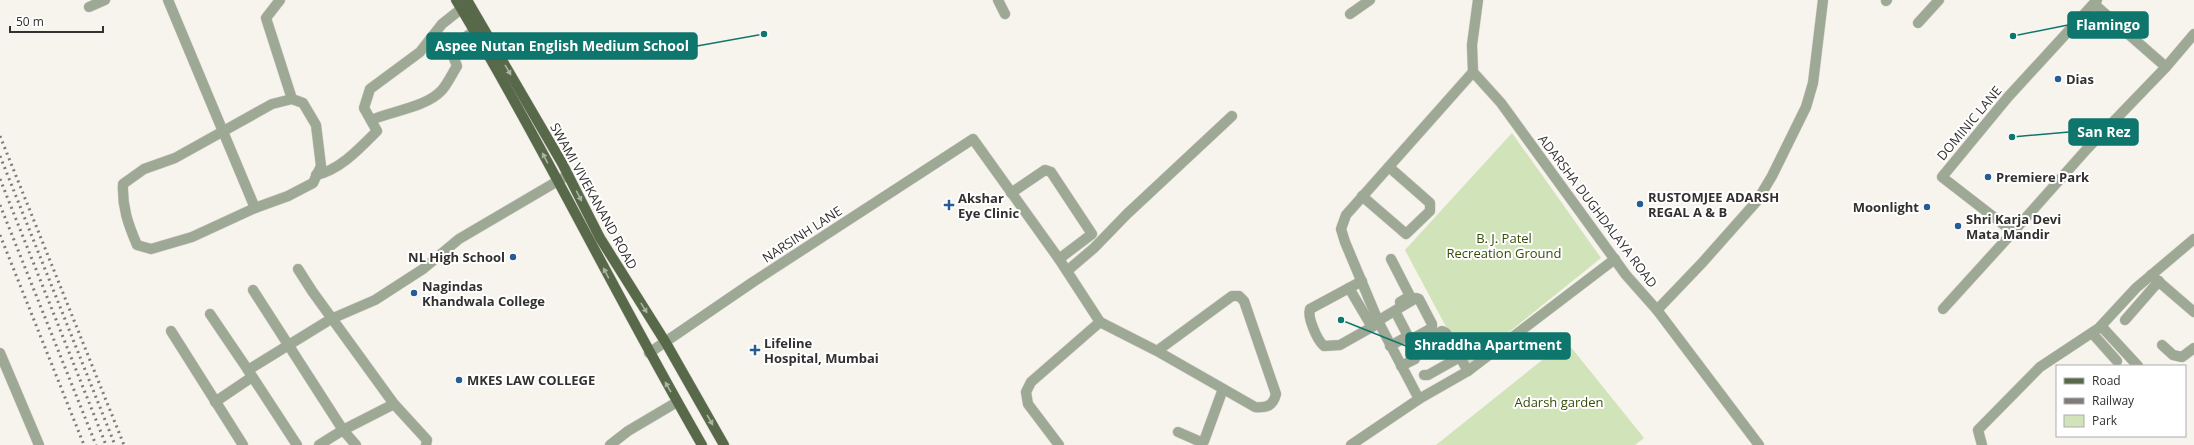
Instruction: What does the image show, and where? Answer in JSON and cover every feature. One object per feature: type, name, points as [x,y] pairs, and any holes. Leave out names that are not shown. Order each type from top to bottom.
[{"type":"main road","name":"SWAMI VIVEKANAND ROAD","points":[[456,0],[557,181],[649,353],[702,445]]},
{"type":"main road","name":"SWAMI VIVEKANAND ROAD","points":[[467,0],[568,176],[600,238],[666,343],[724,445]]},
{"type":"street","points":[[89,7],[105,0]]},
{"type":"street","points":[[168,0],[255,208]]},
{"type":"street","points":[[280,0],[266,18],[292,99]]},
{"type":"street","points":[[998,0],[1005,14]]},
{"type":"street","points":[[1350,14],[1370,0]]},
{"type":"street","points":[[1376,322],[1362,281],[1344,242],[1341,229],[1346,215],[1473,72],[1472,45],[1478,0]]},
{"type":"street","points":[[1658,310],[1757,201],[1772,176],[1806,107],[1813,83],[1823,0]]},
{"type":"street","points":[[1918,23],[1939,0]]},
{"type":"street","points":[[2095,2],[2166,67]]},
{"type":"street","name":"DOMINIC LANE","points":[[2013,232],[1942,176],[2013,91],[2095,2]]},
{"type":"street","points":[[316,175],[325,173],[351,156],[377,131],[364,108],[370,89],[420,52],[442,24],[461,9]]},
{"type":"street","points":[[371,120],[390,112],[423,104],[441,91],[457,66],[450,48],[474,31]]},
{"type":"street","points":[[1943,309],[2086,150],[2166,67],[2194,34]]},
{"type":"street","name":"ADARSHA DUGHDALAYA ROAD","points":[[1473,72],[1501,103],[1626,275],[1658,310],[1759,445]]},
{"type":"street","points":[[292,99],[303,103],[316,125],[321,166],[313,183],[288,196],[255,208],[192,237],[151,249],[137,244],[127,220],[122,200],[123,184],[144,169],[175,158],[272,104],[292,99]]},
{"type":"street","points":[[1067,271],[1094,248],[1127,214],[1232,116]]},
{"type":"street","name":"NARSINH LANE","points":[[649,353],[666,343],[760,277],[973,139],[1011,193]]},
{"type":"street","points":[[1362,196],[1406,234],[1430,211],[1430,203],[1389,167]]},
{"type":"street","points":[[1060,259],[1092,234],[1051,172],[1044,170],[1011,193],[1060,259],[1100,322],[1156,351],[1255,408],[1266,408],[1274,402],[1276,394],[1244,301],[1239,296],[1232,296],[1156,351]]},
{"type":"street","points":[[216,402],[288,344],[331,319],[375,300],[423,270],[459,239],[568,176]]},
{"type":"street","points":[[2125,320],[2155,278],[2194,239]]},
{"type":"street","points":[[1376,322],[1410,296],[1391,259]]},
{"type":"street","points":[[1351,445],[1419,399],[1468,371],[1615,259]]},
{"type":"street","points":[[298,269],[331,319],[394,404],[426,440],[426,445]]},
{"type":"street","points":[[2155,278],[2194,312]]},
{"type":"street","points":[[1982,445],[1978,430],[1989,417],[2040,367],[2092,333],[2101,326],[2136,288],[2155,278]]},
{"type":"street","points":[[1362,281],[1310,309],[1312,327],[1320,343],[1324,346],[1340,344],[1395,310],[1416,298],[1419,299],[1432,324],[1432,328],[1412,339],[1408,336],[1395,310]]},
{"type":"street","points":[[1349,288],[1376,322],[1419,399]]},
{"type":"street","points":[[253,290],[343,430],[356,445]]},
{"type":"street","points":[[210,314],[297,445]]},
{"type":"street","points":[[1059,445],[1028,404],[1026,392],[1031,382],[1100,322]]},
{"type":"street","points":[[2101,326],[2137,365]]},
{"type":"street","points":[[171,331],[243,445]]},
{"type":"street","points":[[1401,366],[1416,361],[1411,352],[1412,350],[1442,331],[1446,333],[1468,371]]},
{"type":"street","points":[[2092,333],[2117,361]]},
{"type":"street","points":[[1390,346],[1408,336]]},
{"type":"street","points":[[2162,345],[2173,355],[2182,358],[2194,348]]},
{"type":"street","points":[[0,353],[39,445]]},
{"type":"street","points":[[1424,375],[1428,375],[1460,357]]},
{"type":"street","points":[[1178,432],[1201,442],[1204,441],[1223,389]]},
{"type":"street","points":[[610,445],[628,432],[677,402]]},
{"type":"street","points":[[319,445],[343,430],[394,404]]},
{"type":"green space","name":"B. J. Patel Recreation Ground","points":[[1512,133],[1601,258],[1467,366],[1405,250]]},
{"type":"green space","name":"Adarsh garden","points":[[1566,341],[1644,438],[1635,445],[1436,445]]},
{"type":"railway","points":[[0,136],[124,445]]},
{"type":"railway","points":[[0,156],[115,445]]},
{"type":"railway","points":[[0,179],[106,445]]},
{"type":"railway","points":[[0,205],[96,445]]},
{"type":"railway","points":[[0,235],[84,445]]},
{"type":"place","name":"Aspee Nutan English Medium School","points":[[764,34]]},
{"type":"place","name":"Flamingo","points":[[2013,36]]},
{"type":"place","name":"Dias","points":[[2058,79]]},
{"type":"place","name":"San Rez","points":[[2012,137]]},
{"type":"place","name":"Premiere Park","points":[[1988,177]]},
{"type":"place","name":"RUSTOMJEE ADARSH REGAL A & B","points":[[1640,204]]},
{"type":"place","name":"Akshar Eye Clinic","points":[[949,205]]},
{"type":"place","name":"Moonlight","points":[[1927,207]]},
{"type":"place","name":"Shri Karja Devi Mata Mandir","points":[[1958,226]]},
{"type":"place","name":"NL High School","points":[[513,257]]},
{"type":"place","name":"Nagindas Khandwala College","points":[[414,293]]},
{"type":"place","name":"Shraddha Apartment","points":[[1341,320]]},
{"type":"place","name":"Lifeline Hospital, Mumbai","points":[[755,350]]},
{"type":"place","name":"MKES LAW COLLEGE","points":[[459,380]]}]
